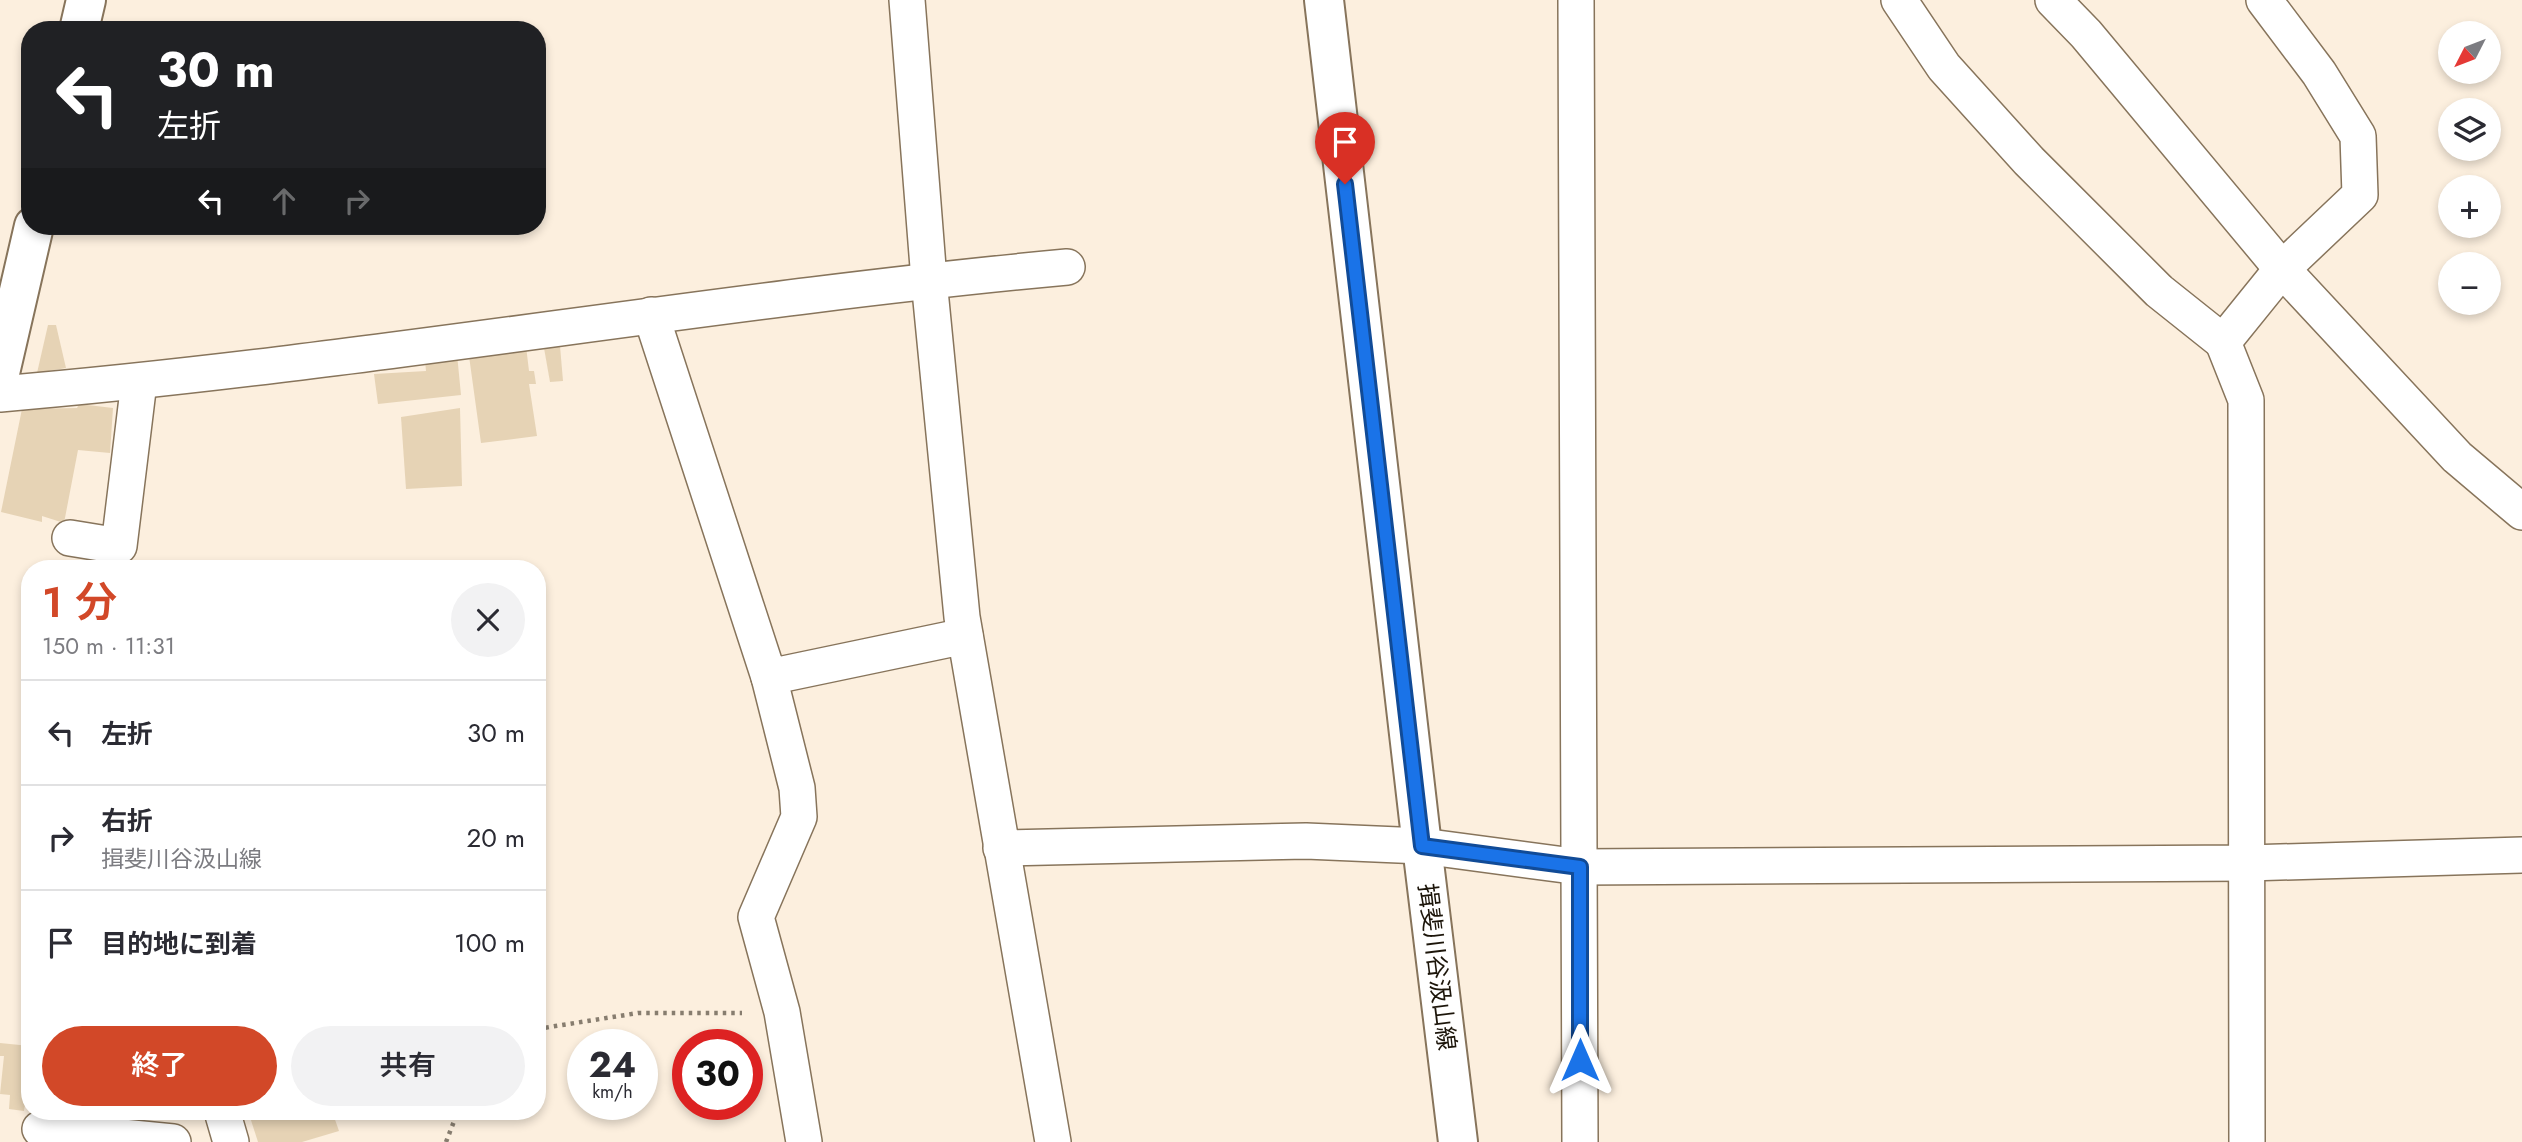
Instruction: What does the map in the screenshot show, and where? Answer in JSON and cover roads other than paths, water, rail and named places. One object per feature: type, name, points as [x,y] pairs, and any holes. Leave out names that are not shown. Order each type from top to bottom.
[{"type":"main road","points":[[81,21],[86,0]]},
{"type":"main road","name":"揖斐川谷汲山線","points":[[1324,0],[1458,1142]]},
{"type":"main road","points":[[0,373],[32,235]]},
{"type":"street","points":[[907,0],[929,280],[965,636],[1053,1142]]},
{"type":"street","points":[[1576,0],[1580,1142]]},
{"type":"street","points":[[1899,0],[1944,67],[2029,161],[2159,291],[2223,342],[2246,400],[2247,1142]]},
{"type":"street","points":[[2053,0],[2086,34],[2282,269],[2457,457],[2522,512]]},
{"type":"street","points":[[2223,342],[2282,269],[2360,195],[2358,136],[2319,73],[2264,0]]},
{"type":"street","points":[[0,394],[139,382],[929,280],[1067,267]]},
{"type":"street","points":[[651,315],[769,677],[797,788],[799,817],[755,917],[782,1013],[804,1142]]},
{"type":"street","points":[[70,538],[119,545],[139,382]]},
{"type":"street","points":[[769,677],[965,636]]},
{"type":"street","points":[[1001,848],[1306,841],[1422,846],[1580,867],[2248,863],[2522,855]]},
{"type":"street","points":[[225,1120],[231,1142]]},
{"type":"street","points":[[40,1129],[173,1142]]}]
